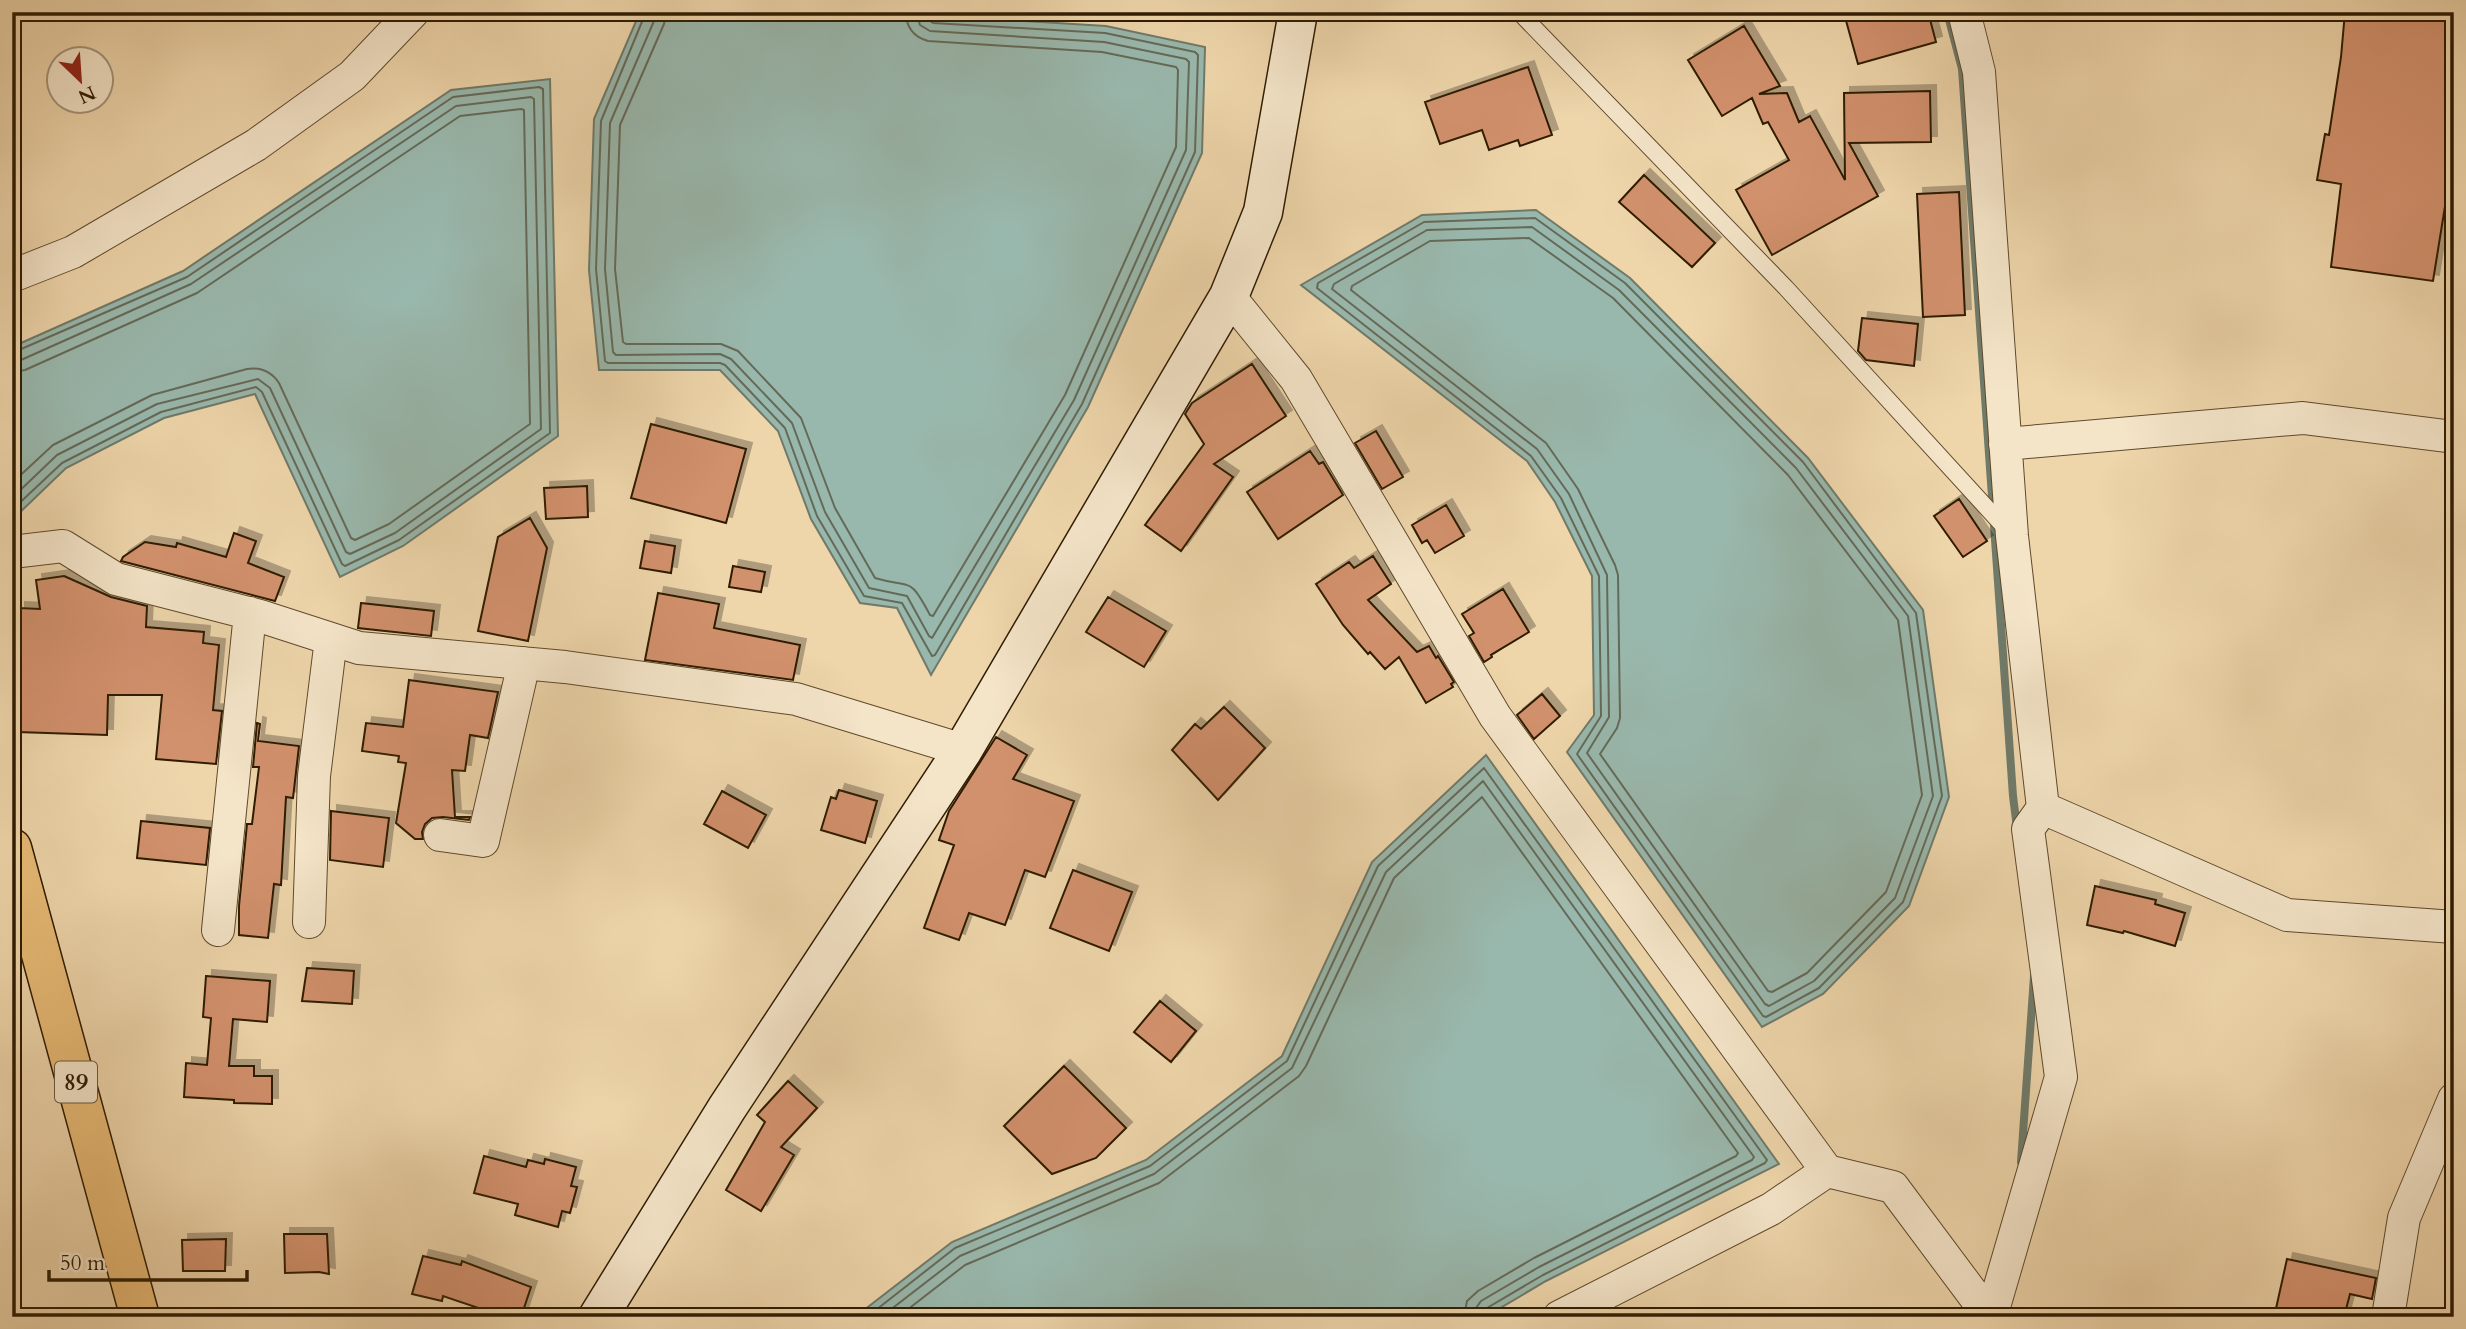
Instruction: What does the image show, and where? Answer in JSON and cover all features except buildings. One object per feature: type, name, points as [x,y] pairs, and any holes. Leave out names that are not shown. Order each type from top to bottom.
[{"type":"main road","name":"89","points":[[12,848],[139,1317]]},
{"type":"street","points":[[12,276],[72,252],[256,145],[352,76],[413,12]]},
{"type":"street","points":[[598,1317],[727,1108],[963,750],[1229,296],[1263,212],[1298,12]]},
{"type":"street","points":[[1964,12],[1979,72],[2012,536],[2043,808],[2028,829],[2061,1077],[1991,1317]]},
{"type":"street","points":[[1229,296],[1296,379],[1494,716],[1827,1171],[1893,1187],[1991,1317]]},
{"type":"street","points":[[2005,444],[2304,418],[2454,437]]},
{"type":"street","points":[[12,552],[63,546],[116,579],[250,613],[359,648],[524,663],[796,699],[963,750]]},
{"type":"street","points":[[218,930],[250,613]]},
{"type":"street","points":[[309,922],[314,776],[331,639]]},
{"type":"street","points":[[440,835],[483,841],[524,663]]},
{"type":"street","points":[[2043,808],[2287,915],[2454,927]]},
{"type":"street","points":[[2388,1317],[2404,1218],[2454,1099]]},
{"type":"street","points":[[1559,1317],[1771,1209],[1827,1171]]},
{"type":"lane","points":[[1519,12],[1786,289],[2012,536]]},
{"type":"water","points":[[640,12],[874,12],[1106,26],[1205,47],[1202,153],[1088,407],[931,675],[897,608],[860,603],[811,519],[778,431],[720,370],[599,370],[589,270],[594,119]]},
{"type":"water","points":[[550,79],[558,436],[403,546],[340,577],[255,394],[164,418],[66,468],[12,520],[12,347],[183,271],[451,90]]},
{"type":"water","points":[[1536,210],[1630,278],[1808,458],[1923,610],[1949,797],[1909,906],[1823,994],[1762,1027],[1567,752],[1594,715],[1592,576],[1555,502],[1527,461],[1301,285],[1422,215]]},
{"type":"water","points":[[1486,755],[1779,1164],[1546,1281],[1485,1317],[855,1317],[952,1242],[1146,1160],[1282,1056],[1372,862]]},
{"type":"waterway","points":[[1947,12],[1962,69],[2017,828]]},
{"type":"waterway","points":[[2021,1162],[2034,976]]}]
